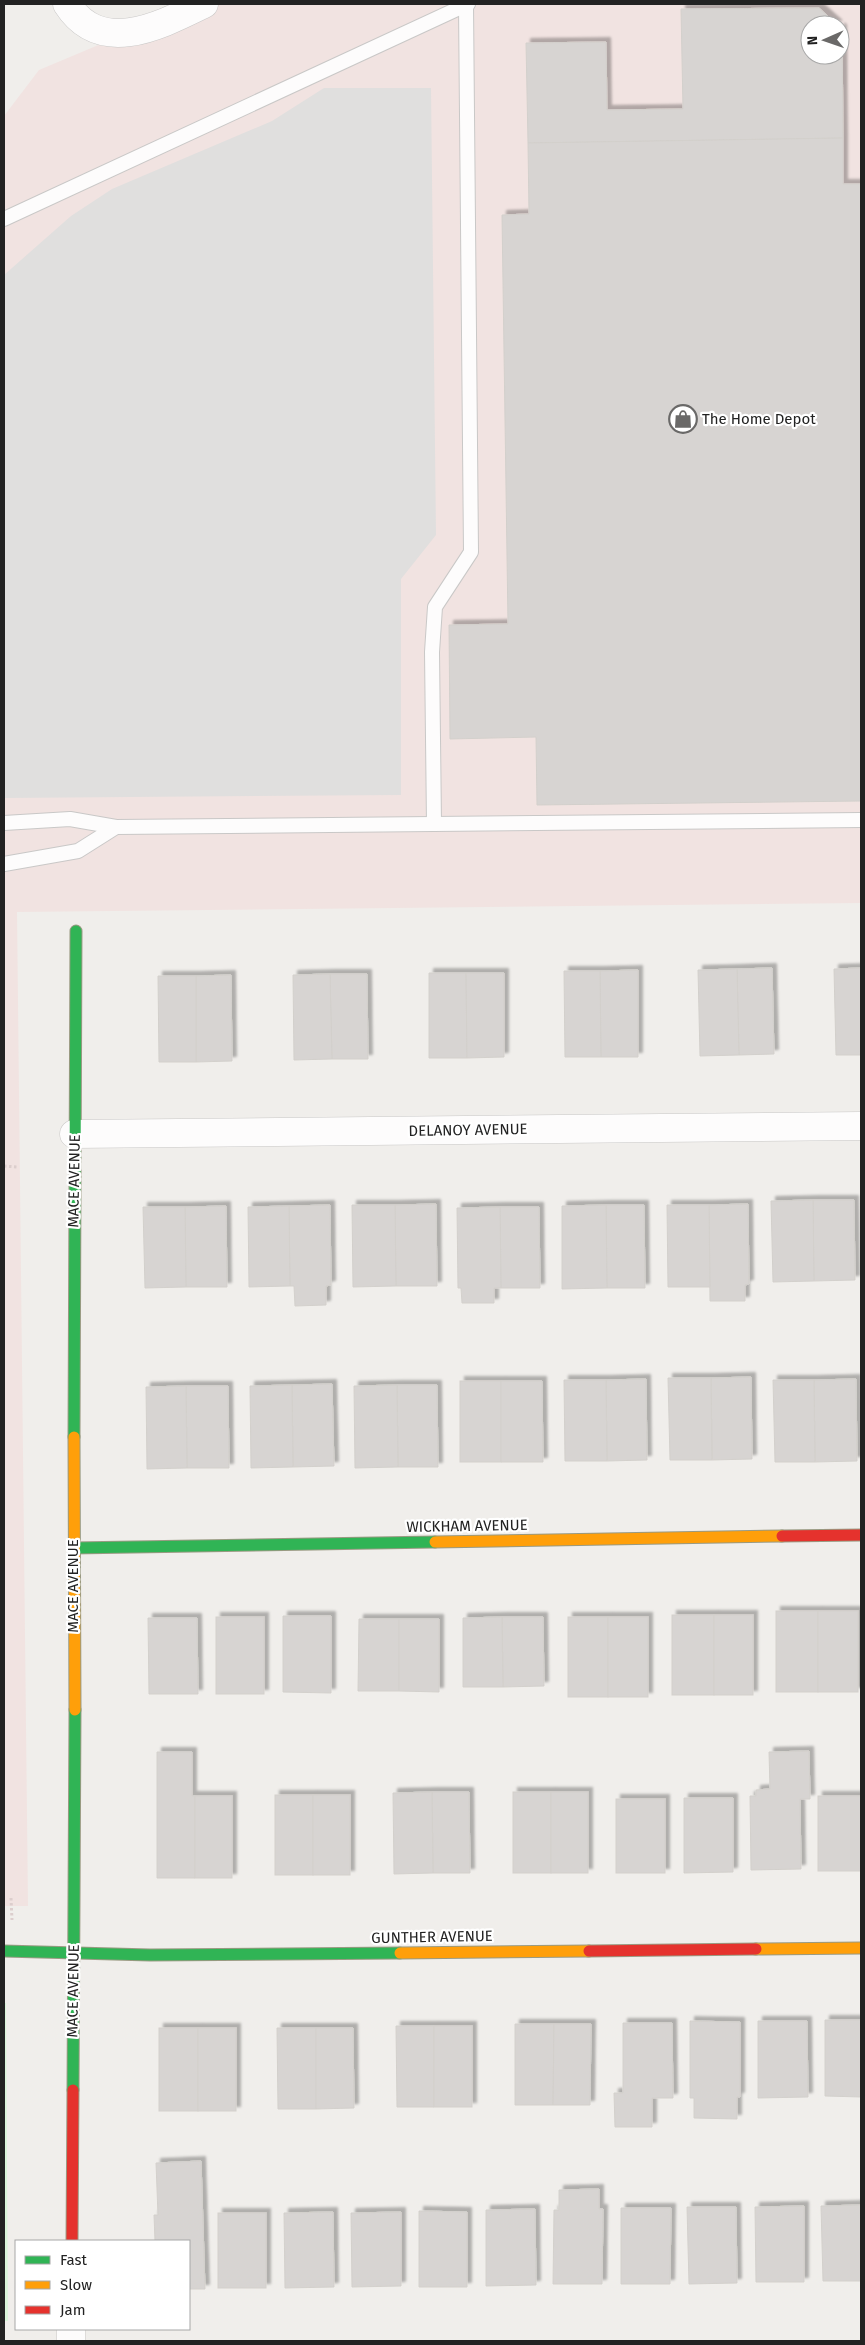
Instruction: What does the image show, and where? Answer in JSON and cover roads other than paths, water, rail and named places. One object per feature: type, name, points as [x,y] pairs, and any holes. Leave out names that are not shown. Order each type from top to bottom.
[{"type":"street","points":[[67,4],[82,21],[91,26],[104,31],[130,33],[158,26],[204,4]]},
{"type":"street","name":"MACE AVENUE","points":[[72,2240],[76,931]]},
{"type":"street","name":"DELANOY AVENUE","points":[[74,1134],[861,1126]]},
{"type":"street","name":"WICKHAM AVENUE","points":[[73,1548],[861,1535]]},
{"type":"street","name":"GUNTHER AVENUE","points":[[4,1951],[150,1955],[861,1948]]},
{"type":"lane","points":[[4,219],[116,165],[467,5],[471,552],[436,607],[432,652],[434,824]]},
{"type":"lane","points":[[4,823],[70,819],[116,827],[861,820]]},
{"type":"lane","points":[[4,864],[78,851],[116,827]]},
{"type":"place","name":"The Home Depot","points":[[683,419]]}]
